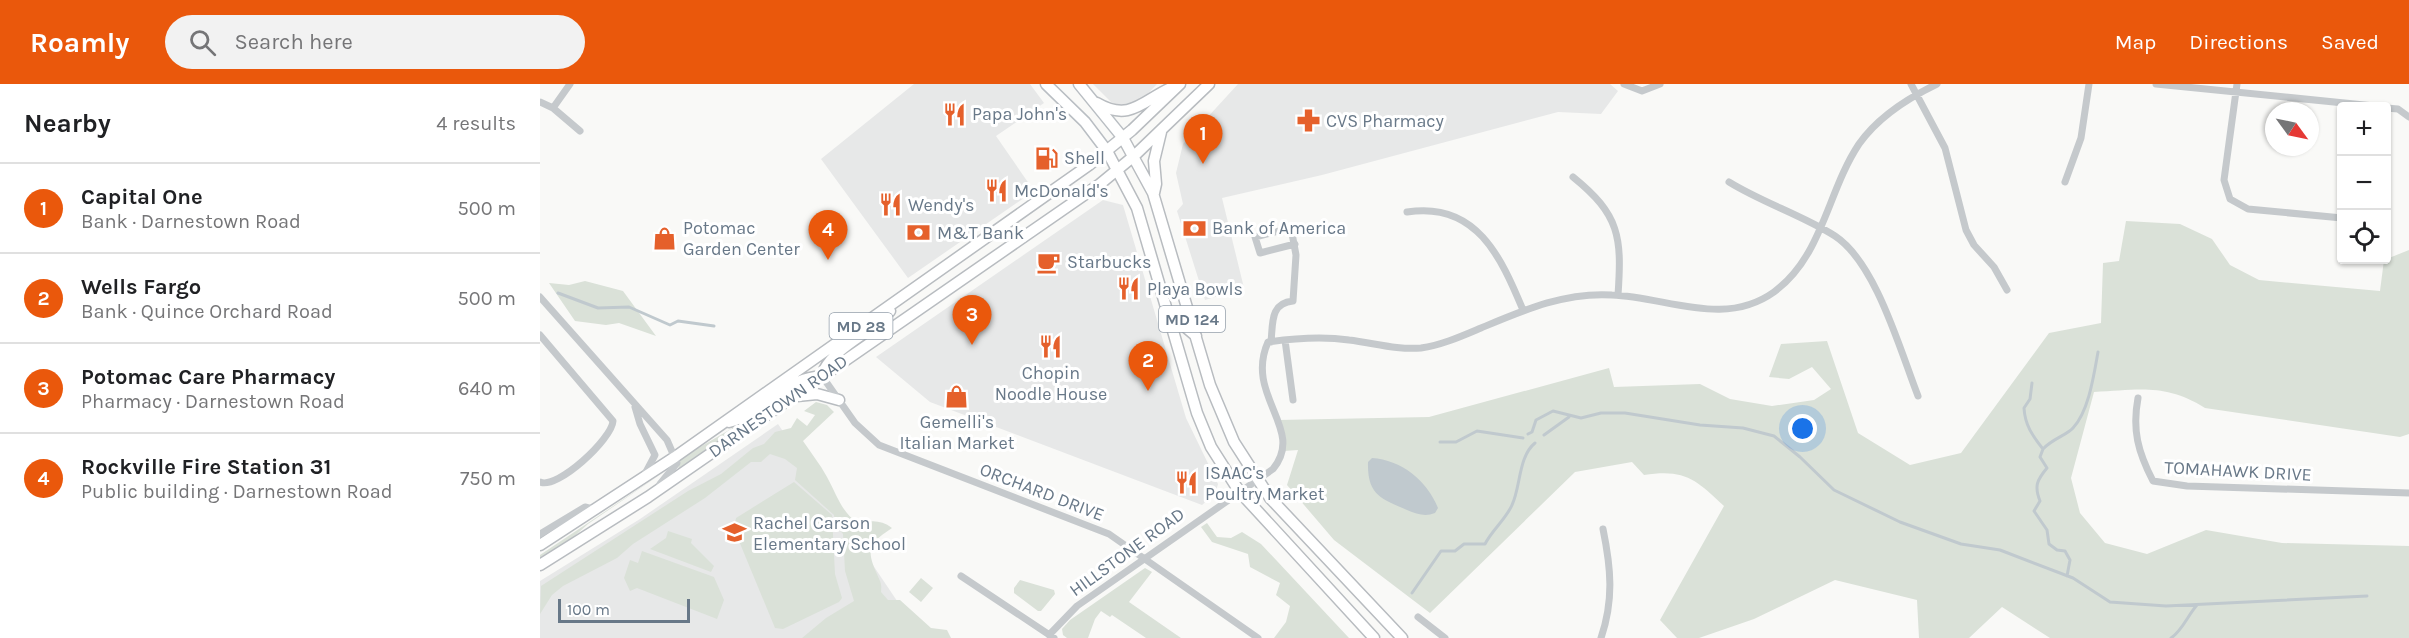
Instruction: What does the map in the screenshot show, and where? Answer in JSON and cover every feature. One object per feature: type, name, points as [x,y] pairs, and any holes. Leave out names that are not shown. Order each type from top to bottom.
[{"type":"main road","points":[[1046,84],[1081,117],[1107,151]]},
{"type":"main road","points":[[1079,84],[1097,103],[1123,138]]},
{"type":"main road","points":[[1097,103],[1107,109],[1133,111],[1160,93],[1179,84]]},
{"type":"main road","name":"DARNESTOWN ROAD","points":[[540,545],[636,484],[723,424],[1107,151],[1179,84]]},
{"type":"main road","name":"DARNESTOWN ROAD","points":[[540,565],[648,497],[1118,170],[1161,132],[1209,84]]},
{"type":"main road","points":[[1154,193],[1156,184],[1154,161],[1161,132]]},
{"type":"main road","name":"MD 124","points":[[1123,138],[1154,193],[1217,405],[1257,479],[1281,511],[1402,638]]},
{"type":"main road","name":"MD 124","points":[[1107,151],[1141,221],[1168,316],[1209,442],[1239,491],[1374,638]]},
{"type":"main road","points":[[723,424],[743,418],[800,381],[822,376],[834,357],[883,319],[899,299]]},
{"type":"main road","points":[[1168,316],[1178,320],[1196,336]]},
{"type":"main road","points":[[790,398],[817,394],[839,400]]},
{"type":"street","points":[[553,108],[570,84]]},
{"type":"street","points":[[1624,84],[1642,91],[1660,84]]},
{"type":"street","points":[[1911,84],[1945,148],[1965,230],[1974,245],[1994,267],[2007,290]]},
{"type":"street","points":[[1271,342],[1322,337],[1380,346],[1422,348],[1455,339],[1523,310],[1568,297],[1618,295],[1710,311],[1746,306],[1772,294],[1793,277],[1807,256],[1860,143],[1885,116],[1917,94],[1937,84]]},
{"type":"street","points":[[2066,183],[2081,138],[2089,84]]},
{"type":"street","points":[[2156,84],[2337,102]]},
{"type":"street","points":[[2237,84],[2224,180],[2230,199],[2248,209],[2337,218]]},
{"type":"street","points":[[540,102],[553,108],[580,131]]},
{"type":"street","points":[[2391,108],[2398,109],[2409,117]]},
{"type":"street","points":[[1573,177],[1603,204],[1613,222],[1621,256],[1618,295]]},
{"type":"street","points":[[1729,182],[1843,243],[1865,267],[1918,396]]},
{"type":"street","points":[[1407,212],[1426,209],[1443,212],[1481,235],[1490,243],[1505,267],[1523,310]]},
{"type":"street","points":[[1291,228],[1295,244],[1260,254],[1256,237],[1291,228]]},
{"type":"street","name":"HILLSTONE ROAD","points":[[1051,636],[1070,612],[1144,557],[1273,469],[1284,451],[1284,438],[1263,388],[1263,354],[1268,342],[1271,342],[1277,307],[1282,302],[1293,301],[1295,244]]},
{"type":"street","points":[[542,302],[667,440],[675,457],[676,467],[648,497]]},
{"type":"street","points":[[540,335],[613,421],[608,437],[557,481],[544,484],[540,482]]},
{"type":"street","points":[[1286,340],[1293,400]]},
{"type":"street","name":"ORCHARD DRIVE","points":[[822,376],[860,428],[884,448],[1098,529],[1144,557],[1257,638]]},
{"type":"street","name":"TOMAHAWK DRIVE","points":[[2138,398],[2134,420],[2135,437],[2152,481],[2187,486],[2409,493]]},
{"type":"street","points":[[634,404],[640,424],[655,455],[651,466],[636,484]]},
{"type":"street","points":[[540,534],[585,507],[596,510]]},
{"type":"street","points":[[1600,638],[1607,621],[1612,582],[1603,529]]},
{"type":"street","points":[[961,576],[1051,636]]},
{"type":"street","points":[[1418,617],[1445,638]]},
{"type":"shaded area","points":[[914,84],[1030,84],[1044,103],[996,136],[1034,191],[908,278],[821,159]]},
{"type":"shaded area","points":[[1093,84],[1157,84],[1139,103],[1121,108],[1113,104]]},
{"type":"shaded area","points":[[1238,84],[1610,84],[1618,91],[1601,114],[1558,112],[1322,175],[1222,198],[1244,288],[1205,300],[1177,211],[1183,204],[1176,173],[1183,144]]},
{"type":"shaded area","points":[[1103,200],[1123,205],[1186,418],[1218,484],[1215,494],[1202,505],[930,402],[876,357]]},
{"type":"shaded area","points":[[2126,221],[2180,224],[2212,239],[2230,265],[2259,280],[2380,291],[2383,264],[2391,264],[2391,257],[2409,250],[2409,434],[2400,437],[2205,408],[2191,400],[2164,391],[2094,392],[2071,478],[2080,513],[2105,543],[2147,554],[2206,530],[2282,543],[2409,546],[2409,638],[2050,638],[2002,607],[1969,638],[1919,638],[1917,600],[1835,580],[1754,619],[1699,638],[1677,638],[1660,620],[1724,506],[1688,478],[1670,474],[1644,475],[1632,462],[1575,472],[1430,613],[1334,540],[1287,485],[1298,450],[1284,451],[1278,420],[1429,417],[1609,368],[1614,387],[1700,384],[1730,399],[1772,406],[1814,400],[1831,389],[1812,367],[1789,379],[1769,377],[1781,344],[1827,341],[1858,433],[1910,465],[1961,453],[2049,333],[2101,323],[2103,263],[2119,261]]},
{"type":"shaded area","points":[[585,281],[623,291],[656,336],[619,323],[606,325],[575,321],[549,283],[569,285]]},
{"type":"shaded area","points":[[816,402],[827,405],[834,412],[803,441],[824,472],[840,503],[859,524],[876,521],[892,528],[874,542],[871,552],[873,565],[881,584],[881,592],[888,600],[900,600],[931,628],[947,630],[951,638],[802,638],[826,618],[854,601],[845,571],[843,534],[835,525],[834,515],[795,480],[797,468],[785,459],[770,454],[761,462],[751,462],[705,498],[633,544],[617,558],[563,586],[552,595],[540,614],[541,586],[688,491],[721,474],[753,448],[764,444],[775,432],[791,428],[797,418],[807,426],[815,415],[804,411]]},
{"type":"shaded area","points":[[743,422],[745,423],[678,469],[681,458]]},
{"type":"shaded area","name":"Rachel Carson Elementary School","points":[[778,424],[922,638],[540,638],[540,581],[640,519]]},
{"type":"shaded area","points":[[1372,458],[1393,463],[1412,473],[1433,498],[1438,508],[1435,513],[1424,515],[1414,513],[1378,495],[1373,489],[1368,473],[1368,462]]},
{"type":"shaded area","points":[[667,470],[588,524],[568,542],[540,558],[540,555]]},
{"type":"shaded area","points":[[794,482],[832,515],[835,574],[842,598],[839,602],[783,629],[775,628],[734,529],[736,518]]},
{"type":"shaded area","points":[[1207,523],[1217,537],[1231,538],[1242,532],[1261,544],[1349,638],[1274,638],[1286,622],[1290,606],[1276,595],[1280,583],[1250,567],[1248,554],[1212,542],[1201,527]]},
{"type":"shaded area","points":[[668,531],[692,539],[691,543],[714,566],[711,572],[650,549],[666,538]]},
{"type":"shaded area","points":[[642,551],[714,577],[724,600],[717,619],[637,588],[630,591],[624,578],[630,560],[638,563]]},
{"type":"shaded area","points":[[1145,568],[1152,572],[1129,602],[1181,638],[1146,638],[1112,615],[1110,617],[1101,611],[1095,619],[1088,638],[1067,638],[1063,635],[1062,629],[1070,620]]},
{"type":"shaded area","points":[[921,578],[933,588],[921,602],[909,592]]},
{"type":"shaded area","points":[[1020,580],[1054,590],[1055,594],[1041,611],[1038,611],[1014,593],[1014,588]]},
{"type":"waterway","points":[[558,293],[598,308],[629,307],[670,325],[678,321],[714,326]]},
{"type":"waterway","points":[[2043,449],[2070,431],[2079,421],[2090,392],[2098,352]]},
{"type":"waterway","points":[[2032,383],[2030,399],[2024,408],[2026,420],[2043,449],[2040,457],[2047,468],[2038,483],[2037,491],[2040,501],[2034,511],[2047,530],[2049,544],[2057,550],[2065,551],[2070,560],[2067,576]]},
{"type":"waterway","points":[[1528,434],[1532,432],[1536,420],[1553,411],[1581,418],[1601,413],[1625,413],[1700,425],[1743,428],[1774,436],[1834,490],[1900,522],[1961,544],[2000,550],[2073,578],[2110,602],[2166,606],[2367,596]]},
{"type":"waterway","points":[[1544,435],[1569,417]]},
{"type":"waterway","points":[[1440,442],[1456,442],[1477,431],[1523,438]]},
{"type":"waterway","points":[[1412,593],[1441,551],[1455,551],[1464,544],[1485,544],[1512,505],[1523,464],[1535,443]]},
{"type":"waterway","points":[[2171,638],[2197,605]]},
{"type":"place","name":"Papa John's","points":[[954,114]]},
{"type":"place","name":"CVS Pharmacy","points":[[1308,121]]},
{"type":"place","name":"Shell","points":[[1046,158]]},
{"type":"place","name":"Capital One","points":[[1203,164]]},
{"type":"place","name":"McDonald's","points":[[996,191]]},
{"type":"place","name":"Wendy's","points":[[890,205]]},
{"type":"place","name":"Bank of America","points":[[1194,228]]},
{"type":"place","name":"M&T Bank","points":[[919,233]]},
{"type":"place","name":"Potomac Garden Center","points":[[665,238]]},
{"type":"place","name":"Rockville Fire Station 31","points":[[828,260]]},
{"type":"place","name":"Starbucks","points":[[1049,262]]},
{"type":"place","name":"Playa Bowls","points":[[1129,289]]},
{"type":"place","name":"Potomac Care Pharmacy","points":[[972,345]]},
{"type":"place","name":"Chopin Noodle House","points":[[1051,347]]},
{"type":"place","name":"Wells Fargo","points":[[1148,391]]},
{"type":"place","name":"Gemelli's Italian Market","points":[[957,396]]},
{"type":"place","name":"ISAAC's Poultry Market","points":[[1187,483]]},
{"type":"place","name":"Rachel Carson Elementary School","points":[[735,533]]}]
